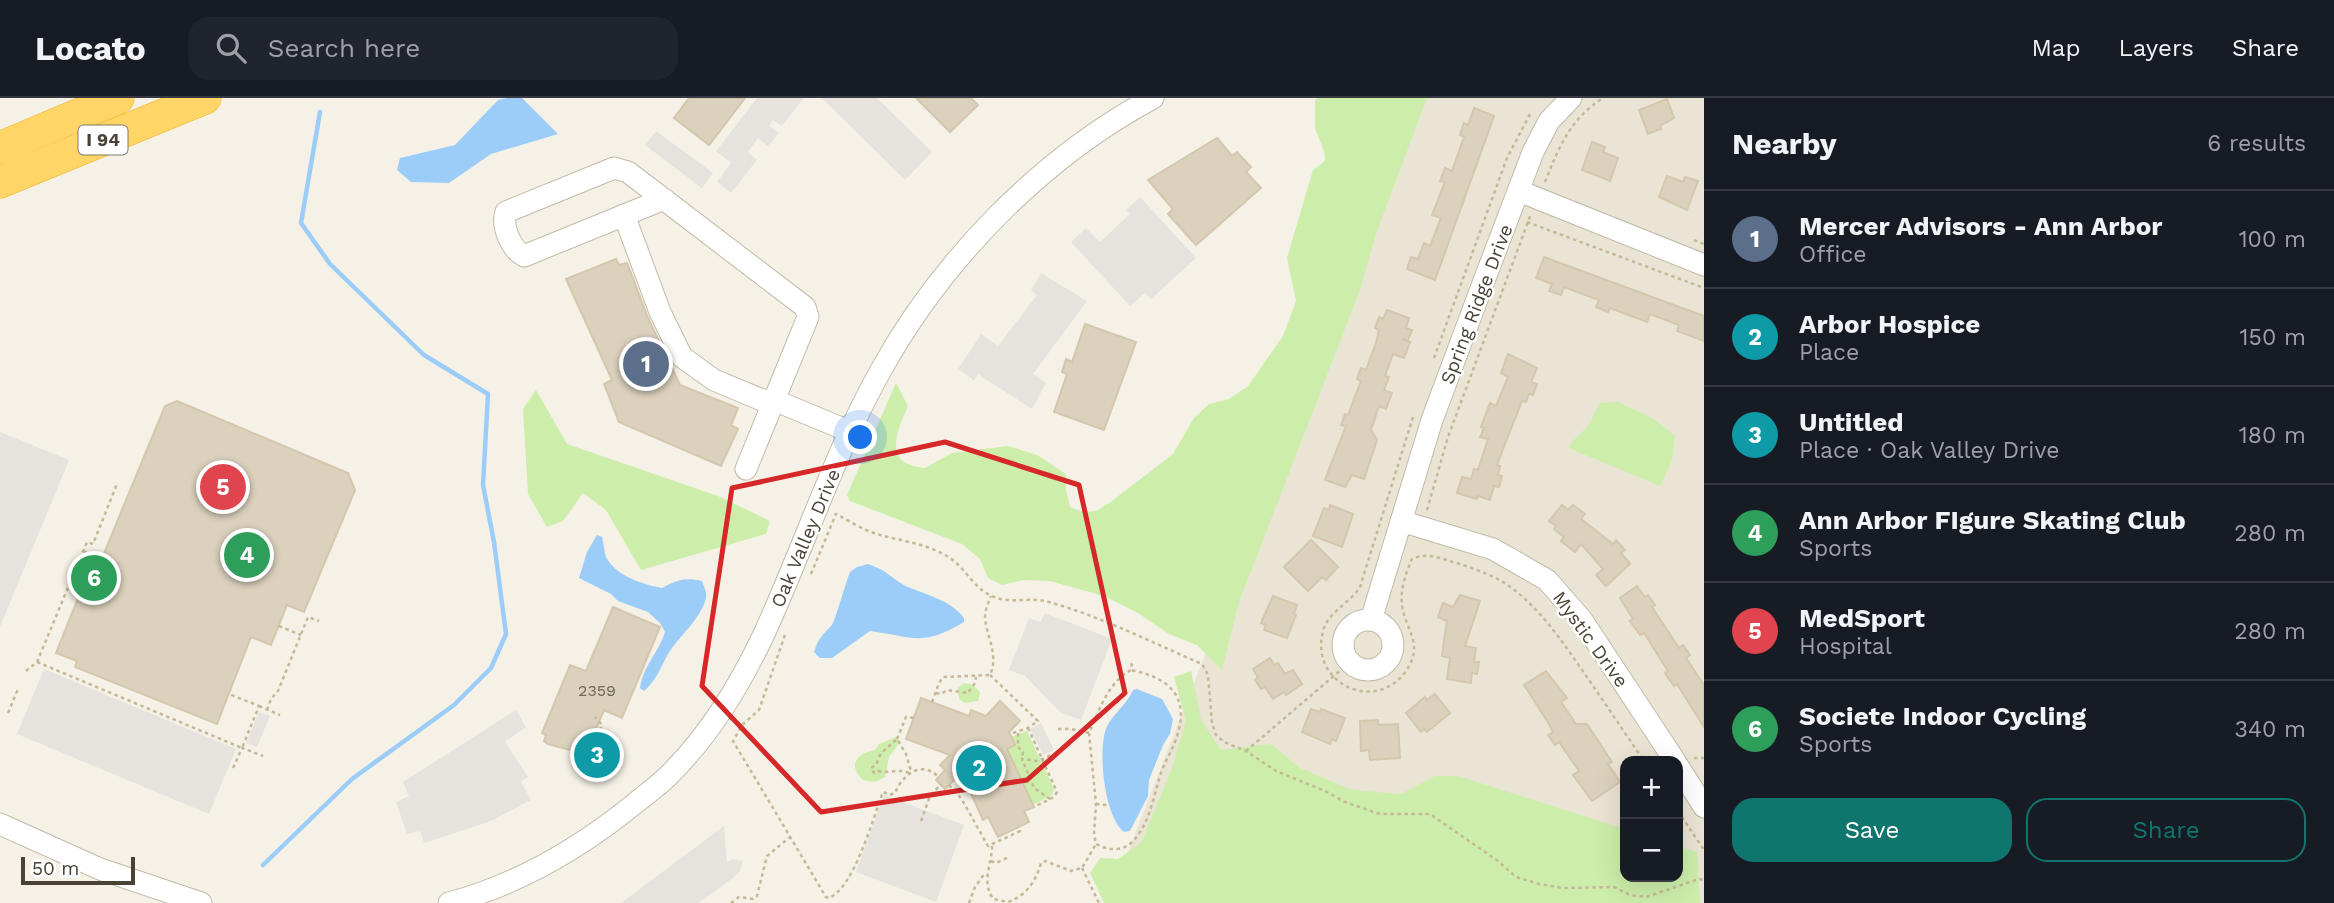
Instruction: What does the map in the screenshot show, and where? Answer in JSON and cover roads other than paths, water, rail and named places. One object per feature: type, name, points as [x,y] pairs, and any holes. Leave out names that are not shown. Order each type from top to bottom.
[{"type":"highway","name":"I 94","points":[[0,148],[118,98]]},
{"type":"highway","name":"I 94","points":[[0,182],[205,98]]},
{"type":"street","name":"Oak Valley Drive","points":[[449,903],[495,887],[557,860],[612,822],[668,776],[727,702],[763,636],[851,432],[880,372],[905,329],[938,282],[989,223],[1038,178],[1094,136],[1153,98]]},
{"type":"street","name":"Spring Ridge Drive","points":[[1371,620],[1432,420],[1533,152],[1549,121],[1571,98]]},
{"type":"street","points":[[664,199],[524,256],[515,251],[503,220],[506,212],[614,168],[628,172],[664,199],[805,307],[808,317],[746,469]]},
{"type":"street","points":[[1519,191],[1704,265]]},
{"type":"street","points":[[624,215],[660,312],[682,356],[714,380],[762,400],[774,400],[851,432]]},
{"type":"street","name":"Mystic Drive","points":[[1401,522],[1493,549],[1546,580],[1582,620],[1672,756]]},
{"type":"street","points":[[1371,620],[1381,623],[1389,631],[1394,645],[1391,657],[1383,666],[1371,671],[1360,670],[1349,663],[1343,652],[1342,641],[1347,629],[1358,621],[1371,620]]},
{"type":"street","points":[[1683,772],[1700,793]]},
{"type":"street","points":[[0,824],[100,869],[201,903]]},
{"type":"water","points":[[522,98],[558,134],[491,154],[449,183],[411,182],[397,170],[400,158],[455,145],[498,100]]},
{"type":"water","points":[[597,535],[602,537],[606,557],[611,565],[632,579],[662,588],[691,579],[702,581],[705,589],[706,598],[700,613],[673,647],[644,691],[640,688],[642,680],[665,632],[648,612],[618,601],[611,594],[579,578],[587,552]]},
{"type":"water","points":[[868,564],[906,586],[945,602],[959,612],[964,622],[938,635],[918,638],[870,631],[832,658],[820,658],[814,652],[821,637],[832,625],[850,572]]},
{"type":"water","points":[[1137,689],[1162,699],[1173,719],[1170,734],[1149,780],[1148,796],[1130,831],[1124,832],[1117,824],[1107,798],[1103,765],[1104,736],[1113,717],[1133,690]]},
{"type":"waterway","points":[[263,865],[352,779],[454,705],[491,668],[506,634],[494,542],[483,485],[488,394],[424,355],[330,264],[301,223],[320,112]]},
{"type":"place","name":"Mercer Advisors - Ann Arbor","points":[[646,364]]},
{"type":"place","name":"MedSport","points":[[223,487]]},
{"type":"place","name":"Ann Arbor FIgure Skating Club","points":[[247,555]]},
{"type":"place","name":"Societe Indoor Cycling","points":[[94,578]]},
{"type":"place","name":"Untitled","points":[[597,755]]},
{"type":"place","name":"Arbor Hospice","points":[[979,768]]}]
